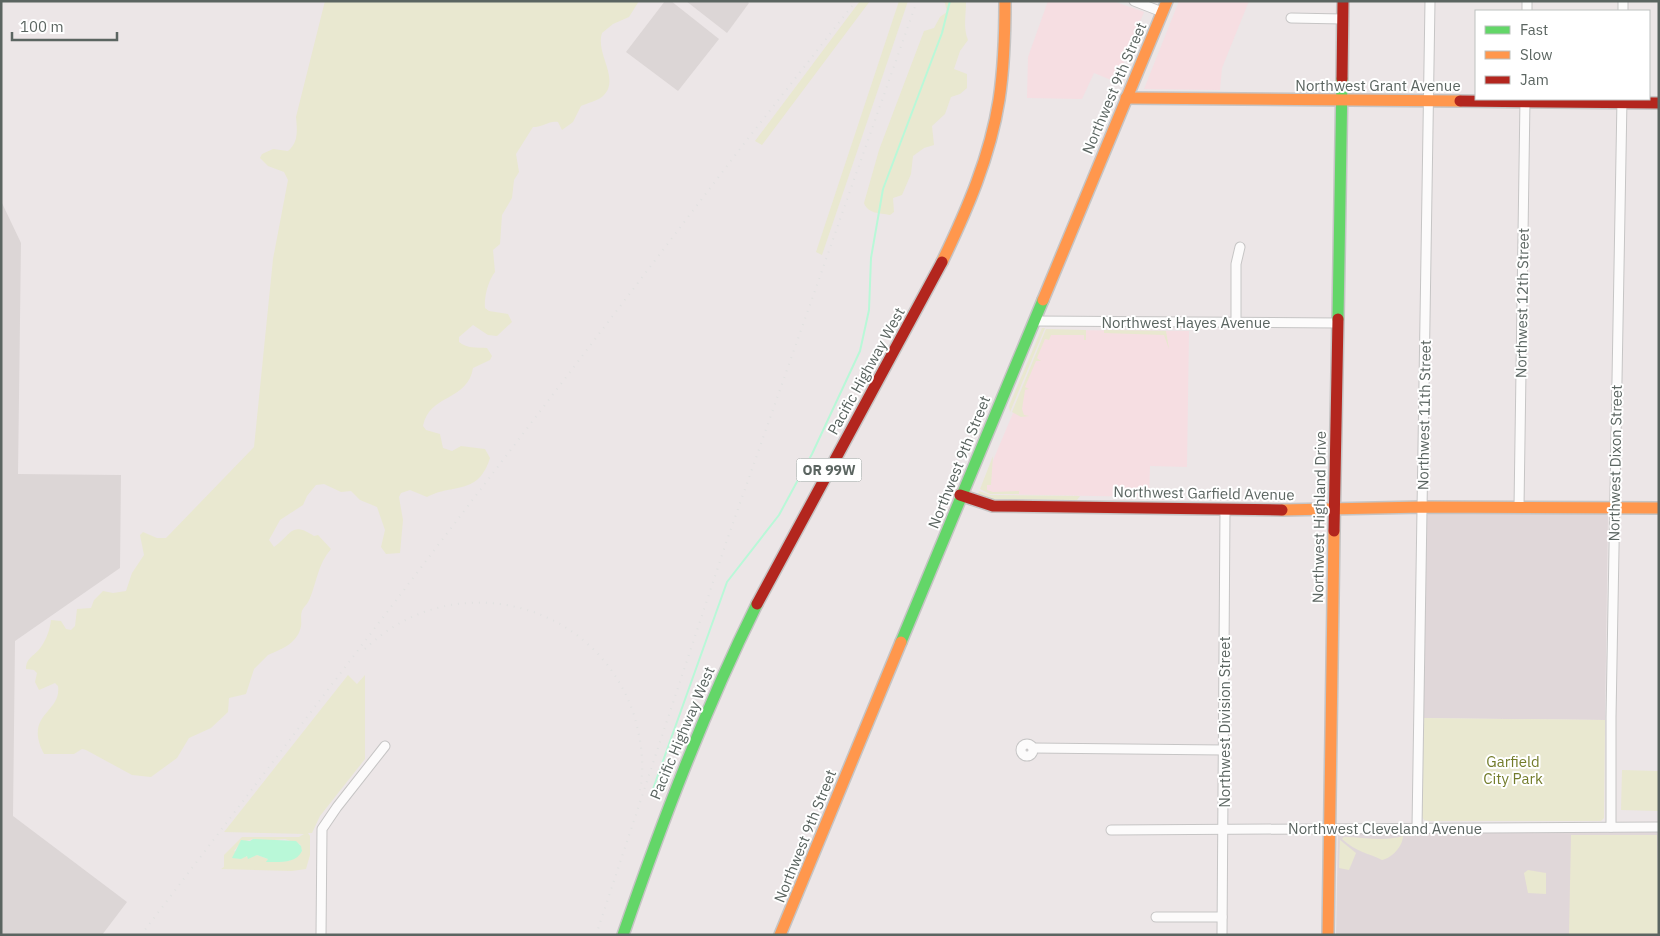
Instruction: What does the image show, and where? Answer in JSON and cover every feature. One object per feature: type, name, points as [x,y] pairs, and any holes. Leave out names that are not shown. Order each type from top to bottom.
[{"type":"main road","name":"Pacific Highway West","points":[[623,935],[664,817],[721,677],[768,581],[937,274],[966,214],[987,156],[998,108],[1006,25],[1005,1]]},
{"type":"main road","name":"Northwest Highland Drive","points":[[1328,935],[1343,1]]},
{"type":"main road","name":"Northwest 9th Street","points":[[780,935],[916,609],[960,495],[1165,6]]},
{"type":"main road","name":"Northwest Grant Avenue","points":[[1126,98],[1525,100],[1659,103]]},
{"type":"main road","name":"Northwest Garfield Avenue","points":[[960,495],[982,504],[993,506],[1323,510],[1335,508],[1422,507],[1659,508]]},
{"type":"street","points":[[1134,1],[1165,6]]},
{"type":"street","name":"Northwest 11th Street","points":[[1417,828],[1430,1]]},
{"type":"street","points":[[1291,18],[1343,19]]},
{"type":"street","name":"Northwest 12th Street","points":[[1519,507],[1525,100]]},
{"type":"street","name":"Northwest Dixon Street","points":[[1611,827],[1614,508],[1622,101]]},
{"type":"street","points":[[1236,322],[1236,264],[1240,247]]},
{"type":"street","name":"Northwest Hayes Avenue","points":[[1034,321],[1338,323]]},
{"type":"street","name":"Northwest Division Street","points":[[1222,935],[1225,509]]},
{"type":"street","points":[[321,935],[322,830],[376,755],[385,746]]},
{"type":"street","points":[[1033,748],[1223,750]]},
{"type":"street","name":"Northwest Cleveland Avenue","points":[[1111,830],[1659,827]]},
{"type":"street","points":[[1156,916],[1222,917]]},
{"type":"shaded area","points":[[665,1],[671,1],[719,39],[678,91],[626,52]]},
{"type":"shaded area","points":[[686,1],[747,1],[749,3],[727,33]]},
{"type":"shaded area","points":[[1048,1],[1113,1],[1144,12],[1116,82],[1094,73],[1082,99],[1027,98],[1028,57]]},
{"type":"shaded area","points":[[1179,1],[1249,1],[1222,68],[1220,90],[1144,89]]},
{"type":"shaded area","points":[[1,201],[21,243],[18,474],[121,475],[120,568],[15,641],[13,816],[127,902],[102,935],[1,935]]},
{"type":"shaded area","points":[[1048,330],[1189,331],[1187,467],[1150,466],[1149,497],[991,494],[981,489]]},
{"type":"shaded area","points":[[1430,512],[1608,514],[1605,720],[1423,718],[1426,516]]},
{"type":"shaded area","points":[[1659,832],[1659,935],[1336,935],[1338,834]]},
{"type":"shaded area","points":[[253,839],[296,841],[301,846],[302,851],[296,858],[281,862],[266,862],[268,859],[257,855],[248,859],[247,856],[241,859],[232,858],[241,840],[250,841]]},
{"type":"green space","points":[[325,1],[639,1],[629,17],[613,24],[602,33],[602,49],[609,74],[608,89],[603,96],[581,106],[573,122],[562,130],[558,122],[533,127],[516,154],[519,172],[514,180],[512,198],[502,215],[500,244],[493,250],[495,272],[488,284],[485,304],[485,308],[489,311],[508,314],[512,322],[497,336],[488,335],[473,325],[459,337],[459,342],[462,344],[487,348],[492,356],[490,360],[473,368],[470,379],[464,386],[433,408],[423,426],[426,430],[440,434],[443,448],[452,451],[461,446],[485,449],[490,458],[485,470],[472,483],[427,497],[410,490],[401,493],[399,497],[403,520],[400,553],[386,554],[381,547],[385,530],[377,507],[360,500],[351,491],[341,492],[324,484],[316,485],[307,496],[303,505],[280,520],[269,540],[274,547],[296,529],[314,536],[318,535],[331,549],[323,561],[309,600],[302,611],[301,626],[297,637],[289,645],[268,655],[254,669],[246,694],[229,698],[228,712],[211,728],[189,738],[177,758],[151,777],[132,775],[82,749],[74,754],[44,754],[39,741],[38,730],[40,722],[55,702],[58,695],[58,686],[55,683],[39,690],[35,682],[37,673],[34,670],[26,669],[26,665],[45,640],[51,620],[61,621],[66,629],[71,630],[75,626],[77,609],[91,608],[94,600],[103,591],[113,593],[126,591],[132,573],[144,555],[140,535],[143,532],[157,538],[166,538],[254,447],[273,259],[288,180],[284,172],[268,166],[260,158],[262,154],[273,149],[288,151],[294,144],[297,126],[296,117]]},
{"type":"green space","points":[[860,1],[870,1],[762,145],[755,141]]},
{"type":"green space","points":[[899,1],[908,1],[822,255],[816,252]]},
{"type":"green space","points":[[942,1],[966,2],[965,26],[968,40],[960,51],[954,69],[967,74],[967,88],[960,94],[951,97],[945,114],[932,126],[934,145],[924,148],[913,156],[911,174],[902,195],[893,198],[894,212],[890,215],[875,212],[868,209],[864,203],[879,150],[924,31],[934,28],[940,17],[947,12],[945,3]]},
{"type":"green space","points":[[1042,328],[1045,328],[1010,412],[1009,406]]},
{"type":"green space","points":[[1046,329],[1086,330],[1086,340],[1084,340],[1084,335],[1051,335],[1049,340],[1045,339],[1037,358],[1041,361],[1036,361],[1025,387],[1029,389],[1025,390],[1022,409],[1024,415],[1029,416],[1021,417],[1012,412]]},
{"type":"green space","points":[[1104,330],[1166,331],[1169,349],[1164,335],[1104,333]]},
{"type":"green space","points":[[993,456],[991,485],[987,485],[987,490],[993,492],[1019,491],[1019,494],[990,494],[980,489]]},
{"type":"green space","points":[[979,491],[990,495],[1080,496],[1077,500],[990,499],[978,495]]},
{"type":"green space","points":[[348,675],[357,684],[365,675],[365,759],[320,816],[312,833],[308,833],[310,836],[310,855],[306,869],[292,871],[221,869],[224,867],[224,855],[242,837],[299,837],[304,834],[224,832]],"holes":[[[253,839],[263,841],[285,839],[300,844],[302,851],[289,861],[267,862],[268,859],[257,855],[248,857],[234,851],[241,842]]]},
{"type":"green space","name":"Garfield City Park","points":[[1423,718],[1605,720],[1604,818],[1601,821],[1424,820],[1421,815]]},
{"type":"green space","points":[[1622,770],[1659,771],[1659,811],[1621,810]]},
{"type":"green space","points":[[1571,835],[1657,835],[1659,935],[1569,935]]},
{"type":"green space","points":[[1403,836],[1403,840],[1396,851],[1390,857],[1382,860],[1357,850],[1342,839],[1344,837],[1388,839]]},
{"type":"green space","points":[[1340,840],[1356,853],[1349,870],[1339,868]]},
{"type":"green space","points":[[1528,870],[1546,873],[1546,894],[1528,893],[1524,873]]},
{"type":"waterway","points":[[653,789],[727,582],[779,515],[812,454],[860,351],[869,310],[871,258],[883,189],[942,33],[950,1]]},
{"type":"railway","points":[[141,935],[746,141],[856,1]]},
{"type":"railway","points":[[596,935],[726,543],[917,1]]},
{"type":"railway","points":[[365,649],[400,623],[438,608],[478,603],[518,607],[555,621],[588,644],[615,676],[634,715],[639,733],[642,752],[640,790]]},
{"type":"traffic: fast","points":[[1338,319],[1342,79]]},
{"type":"traffic: fast","points":[[901,642],[1043,300]]},
{"type":"traffic: fast","points":[[623,935],[685,767],[719,685],[757,604]]},
{"type":"traffic: slow","points":[[942,262],[960,223],[984,163],[990,142],[999,100],[1003,63],[1005,1]]},
{"type":"traffic: slow","points":[[1043,300],[1167,1]]},
{"type":"traffic: slow","points":[[1126,98],[1460,101]]},
{"type":"traffic: slow","points":[[1282,510],[1422,507],[1659,508]]},
{"type":"traffic: slow","points":[[1328,935],[1334,531]]},
{"type":"traffic: slow","points":[[780,935],[901,642]]},
{"type":"traffic: jam","points":[[1342,79],[1343,1]]},
{"type":"traffic: jam","points":[[1460,101],[1659,103]]},
{"type":"traffic: jam","points":[[757,604],[942,262]]},
{"type":"traffic: jam","points":[[1334,531],[1338,319]]},
{"type":"traffic: jam","points":[[960,495],[993,506],[1282,510]]}]
